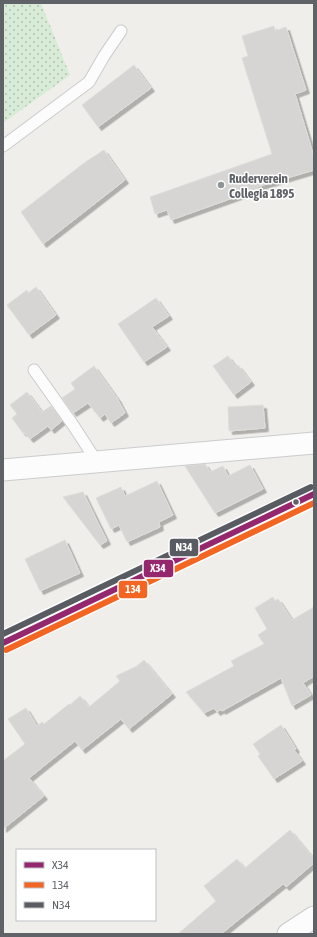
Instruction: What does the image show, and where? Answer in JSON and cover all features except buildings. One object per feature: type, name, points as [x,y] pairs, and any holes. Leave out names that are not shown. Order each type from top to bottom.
[{"type":"main road","points":[[5,639],[119,587],[314,494]]},
{"type":"street","points":[[3,470],[314,443]]},
{"type":"street","points":[[288,934],[314,917]]},
{"type":"lane","points":[[3,146],[89,82],[121,31]]},
{"type":"lane","points":[[34,370],[97,462]]},
{"type":"green space","points":[[3,3],[41,3],[70,75],[3,123]]},
{"type":"transit line","name":"N34","points":[[3,634],[311,487]]},
{"type":"transit line","name":"X34","points":[[3,643],[314,494]]},
{"type":"transit line","name":"134","points":[[6,650],[314,503]]},
{"type":"place","name":"Ruderverein Collegia 1895","points":[[221,185]]}]
